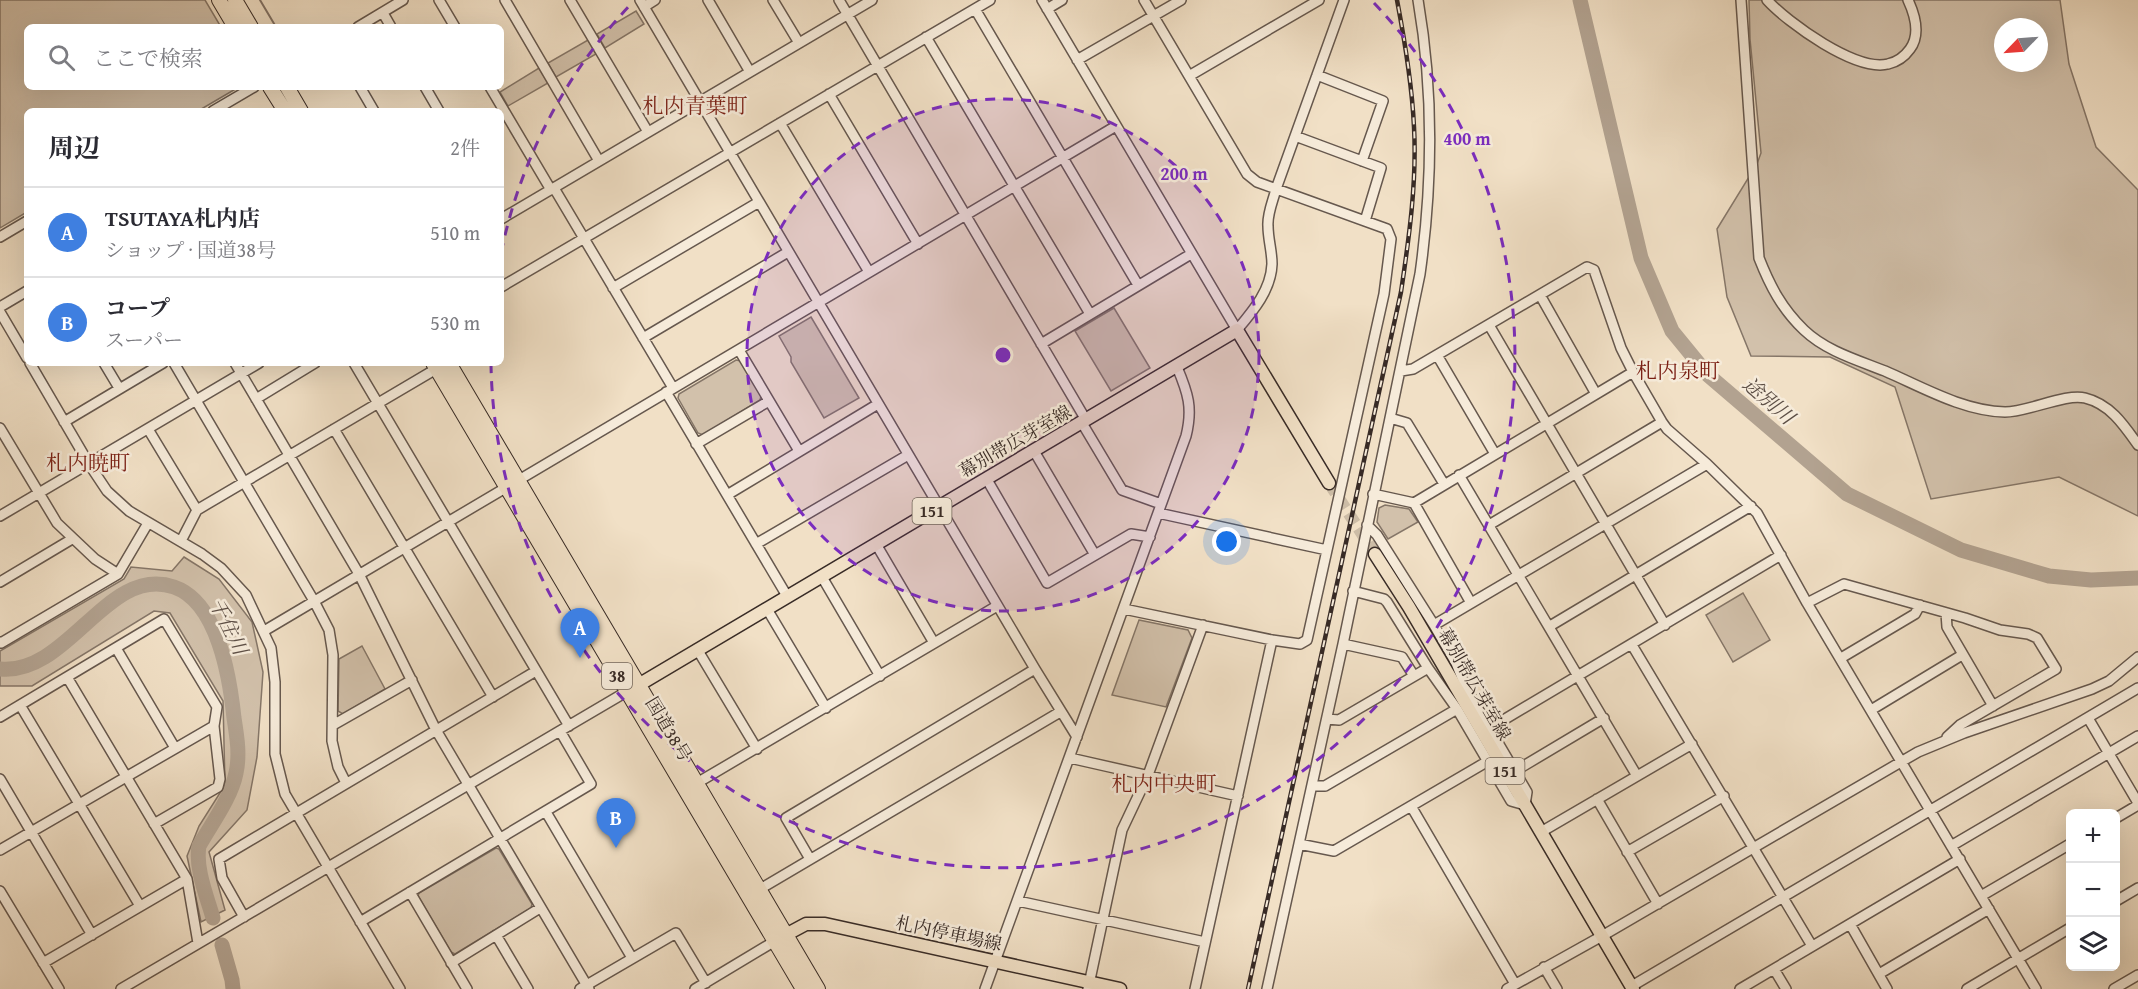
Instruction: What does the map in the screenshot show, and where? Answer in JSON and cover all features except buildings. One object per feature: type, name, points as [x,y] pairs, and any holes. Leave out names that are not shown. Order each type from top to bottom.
[{"type":"highway","points":[[219,0],[233,24]]},
{"type":"highway","points":[[236,0],[249,24]]},
{"type":"highway","points":[[272,90],[283,108]]},
{"type":"highway","points":[[289,90],[299,108]]},
{"type":"highway","name":"国道38号","points":[[440,366],[519,480],[633,688],[753,893],[780,938],[818,989]]},
{"type":"highway","name":"国道38号","points":[[440,366],[506,487],[633,688],[697,783],[753,893]]},
{"type":"highway","name":"国道38号","points":[[780,938],[803,989]]},
{"type":"main road","name":"幕別帯広芽室線","points":[[633,688],[1237,330]]},
{"type":"main road","points":[[1237,330],[1329,483]]},
{"type":"main road","name":"幕別帯広芽室線","points":[[1374,554],[1409,607],[1632,988]]},
{"type":"main road","name":"札内停車場線","points":[[780,938],[806,924],[825,924],[995,962],[1089,986],[1120,989]]},
{"type":"street","points":[[363,24],[403,0]]},
{"type":"street","points":[[439,0],[453,24]]},
{"type":"street","points":[[505,0],[599,161]]},
{"type":"street","points":[[570,0],[648,132]]},
{"type":"street","points":[[655,0],[642,3],[997,606],[1077,737]]},
{"type":"street","points":[[708,0],[750,72]]},
{"type":"street","points":[[773,0],[799,43]]},
{"type":"street","points":[[839,0],[1041,344],[1122,490],[1160,508],[1327,550]]},
{"type":"street","points":[[504,216],[872,0]]},
{"type":"street","points":[[504,285],[990,0]]},
{"type":"street","points":[[1042,0],[1237,330],[1266,290],[1272,263],[1268,224],[1276,189],[1344,0]]},
{"type":"street","points":[[1047,9],[1062,0]]},
{"type":"street","points":[[1124,609],[1272,640],[1300,644],[1307,640],[1384,294],[1391,239],[1387,229],[1257,182],[1247,174],[1144,0]]},
{"type":"street","points":[[1077,60],[1181,0]]},
{"type":"street","points":[[1189,76],[1319,0]]},
{"type":"street","points":[[1267,989],[1327,719],[1420,274],[1431,169],[1431,104],[1425,40],[1418,0]]},
{"type":"street","points":[[1741,0],[1759,258],[1771,288],[1804,330],[1823,345],[1955,401],[1982,409],[2006,412],[2082,397],[2110,411],[2121,421],[2138,445]]},
{"type":"street","points":[[1767,0],[1800,29],[1847,56],[1871,65],[1886,65],[1896,62],[1913,44],[1917,30],[1915,15],[1908,0]]},
{"type":"street","points":[[975,9],[1138,285]]},
{"type":"street","points":[[382,12],[389,24]]},
{"type":"street","points":[[926,38],[1090,314]]},
{"type":"street","points":[[1317,75],[1383,100],[1362,161]]},
{"type":"street","points":[[218,108],[249,90]]},
{"type":"street","points":[[362,90],[372,108]]},
{"type":"street","points":[[427,90],[437,108]]},
{"type":"street","points":[[492,90],[503,108]]},
{"type":"street","points":[[829,94],[918,244]]},
{"type":"street","points":[[504,110],[643,338],[696,444],[787,596]]},
{"type":"street","points":[[780,123],[869,272]]},
{"type":"street","points":[[264,631],[1116,126]]},
{"type":"street","points":[[1295,136],[1381,168],[1365,221]]},
{"type":"street","points":[[613,288],[759,202]]},
{"type":"street","points":[[0,237],[24,223]]},
{"type":"street","points":[[643,338],[788,252]]},
{"type":"street","points":[[1041,344],[1191,254]]},
{"type":"street","points":[[1401,371],[1413,369],[1587,267],[1594,270],[1622,348],[1662,422],[1752,506],[2036,989]]},
{"type":"street","points":[[0,307],[24,293]]},
{"type":"street","points":[[1540,295],[1596,394]]},
{"type":"street","points":[[0,312],[24,353]]},
{"type":"street","points":[[1489,325],[1665,625]]},
{"type":"street","points":[[739,350],[800,451]]},
{"type":"street","points":[[1437,355],[1495,454]]},
{"type":"street","points":[[32,366],[89,464],[116,500],[148,523],[202,554],[235,581],[246,595],[271,648],[275,682],[275,754],[285,794],[400,989]]},
{"type":"street","points":[[106,366],[119,388]]},
{"type":"street","points":[[64,422],[158,366]]},
{"type":"street","points":[[176,366],[314,601],[328,630],[333,655],[332,741],[338,766],[346,783]]},
{"type":"street","points":[[237,366],[359,574],[436,730],[585,988],[676,933],[709,984]]},
{"type":"street","points":[[0,516],[254,366]]},
{"type":"street","points":[[256,399],[310,366]]},
{"type":"street","points":[[356,366],[536,671],[591,784],[360,922]]},
{"type":"street","points":[[181,542],[197,510],[437,366]]},
{"type":"street","points":[[985,989],[1186,436],[1190,421],[1187,391],[1177,367]]},
{"type":"street","points":[[1373,494],[1414,503],[1633,372]]},
{"type":"street","points":[[696,444],[770,401]]},
{"type":"street","points":[[727,495],[878,404]]},
{"type":"street","points":[[1390,418],[1407,423],[1444,484]]},
{"type":"street","points":[[1489,525],[1662,422]]},
{"type":"street","points":[[0,428],[57,523],[72,540],[118,574]]},
{"type":"street","points":[[148,429],[197,510]]},
{"type":"street","points":[[334,429],[492,697]]},
{"type":"street","points":[[1034,451],[1095,555]]},
{"type":"street","points":[[756,544],[908,455]]},
{"type":"street","points":[[1434,625],[1707,464]]},
{"type":"street","points":[[1459,474],[1637,776]]},
{"type":"street","points":[[986,478],[1047,583],[1131,534],[1150,537]]},
{"type":"street","points":[[1414,503],[1471,603]]},
{"type":"street","points":[[1550,626],[1752,506]]},
{"type":"street","points":[[0,642],[118,574],[148,523]]},
{"type":"street","points":[[1353,591],[1388,602],[1428,668],[1457,709],[1511,801],[1525,805],[1527,792],[1467,690],[1456,663],[1377,535],[1367,525]]},
{"type":"street","points":[[0,582],[72,540]]},
{"type":"street","points":[[876,544],[934,643]]},
{"type":"street","points":[[1490,728],[1781,555]]},
{"type":"street","points":[[822,577],[880,676]]},
{"type":"street","points":[[1808,603],[1844,584],[2000,630],[2028,633],[2037,638],[2056,669],[1960,725],[1940,742]]},
{"type":"street","points":[[1841,658],[1915,614],[1920,605]]},
{"type":"street","points":[[697,783],[997,606]]},
{"type":"street","points":[[767,609],[826,708]]},
{"type":"street","points":[[1946,613],[1947,627],[1993,706]]},
{"type":"street","points":[[0,717],[164,619],[217,706],[214,726],[220,779],[218,788],[154,824]]},
{"type":"street","points":[[1089,986],[1122,830],[1148,775],[1203,625]]},
{"type":"street","points":[[1195,989],[1272,640]]},
{"type":"street","points":[[1343,644],[1402,657],[1414,676]]},
{"type":"street","points":[[1632,645],[1812,946]]},
{"type":"street","points":[[116,648],[175,748]]},
{"type":"street","points":[[698,649],[757,749]]},
{"type":"street","points":[[1871,710],[1962,655]]},
{"type":"street","points":[[1411,806],[1511,987],[1658,904],[1901,761],[1940,742],[2092,689],[2109,681],[2138,657]]},
{"type":"street","points":[[1327,719],[1339,720],[1428,668]]},
{"type":"street","points":[[810,859],[786,818],[1035,669]]},
{"type":"street","points":[[244,916],[222,878],[219,859],[536,671]]},
{"type":"street","points":[[67,677],[186,879],[198,943]]},
{"type":"street","points":[[333,725],[412,680]]},
{"type":"street","points":[[122,989],[633,688]]},
{"type":"street","points":[[1632,988],[1930,809],[2138,688]]},
{"type":"street","points":[[20,705],[140,906]]},
{"type":"street","points":[[1312,786],[1324,786],[1457,709]]},
{"type":"street","points":[[753,893],[1060,712]]},
{"type":"street","points":[[1515,771],[1604,718]]},
{"type":"street","points":[[2088,718],[2138,804],[2120,815]]},
{"type":"street","points":[[0,850],[214,726]]},
{"type":"street","points":[[1951,846],[2138,736]]},
{"type":"street","points":[[1541,832],[1692,744]]},
{"type":"street","points":[[1070,758],[1238,796]]},
{"type":"street","points":[[1299,844],[1334,851],[1488,761]]},
{"type":"street","points":[[0,779],[92,935]]},
{"type":"street","points":[[1628,852],[1724,796]]},
{"type":"street","points":[[1597,799],[1658,904]]},
{"type":"street","points":[[546,812],[632,958]]},
{"type":"street","points":[[1981,896],[2066,846]]},
{"type":"street","points":[[1740,989],[1960,859]]},
{"type":"street","points":[[43,963],[186,879]]},
{"type":"street","points":[[2120,898],[2138,888]]},
{"type":"street","points":[[0,891],[59,989]]},
{"type":"street","points":[[410,892],[467,989]]},
{"type":"street","points":[[1018,901],[1205,942]]},
{"type":"street","points":[[451,963],[540,908]]},
{"type":"street","points":[[1879,974],[1989,909]]},
{"type":"street","points":[[1850,924],[1887,989]]},
{"type":"street","points":[[1967,989],[2066,930]]},
{"type":"street","points":[[496,935],[528,989]]},
{"type":"street","points":[[695,989],[709,984],[780,938]]},
{"type":"street","points":[[1544,967],[1557,989]]},
{"type":"street","points":[[1774,969],[1785,989]]},
{"type":"street","points":[[2114,989],[2138,975]]},
{"type":"shaded area","points":[[0,0],[205,0],[219,24],[24,24],[24,90],[234,90],[203,108],[24,108],[24,214],[0,228]]},
{"type":"shaded area","points":[[1749,0],[2060,0],[2069,64],[2096,147],[2138,190],[2138,516],[2059,477],[1931,499],[1895,387],[1830,357],[1751,356],[1727,297],[1717,229],[1757,164],[1761,153],[1750,39]]},
{"type":"shaded area","points":[[636,11],[644,24],[605,48],[597,34]]},
{"type":"shaded area","points":[[588,40],[596,54],[556,77],[548,63]]},
{"type":"shaded area","points":[[539,68],[548,83],[508,106],[500,92]]},
{"type":"shaded area","points":[[1114,308],[1150,368],[1111,391],[1075,331]]},
{"type":"shaded area","points":[[811,317],[859,398],[824,418],[791,362],[791,357],[779,336]]},
{"type":"shaded area","points":[[736,360],[741,361],[761,396],[760,400],[703,435],[698,433],[678,398],[679,394]]},
{"type":"shaded area","points":[[1385,505],[1409,509],[1418,522],[1388,539],[1377,522],[1379,508]]},
{"type":"shaded area","points":[[184,557],[219,579],[252,622],[263,672],[257,757],[247,810],[209,852],[225,910],[201,922],[187,856],[199,826],[225,785],[223,701],[170,613],[154,611],[32,686],[0,686],[0,651],[124,579],[131,567],[172,571]]},
{"type":"shaded area","points":[[1743,593],[1770,640],[1733,662],[1706,615]]},
{"type":"shaded area","points":[[1139,620],[1188,630],[1192,638],[1166,707],[1112,695]]},
{"type":"shaded area","points":[[362,646],[385,689],[343,714],[338,711],[339,659]]},
{"type":"shaded area","points":[[496,848],[499,849],[532,904],[531,908],[455,954],[451,952],[418,896],[419,893]]},
{"type":"waterway","points":[[260,0],[274,24]]},
{"type":"waterway","name":"途別川","points":[[1580,0],[1641,258],[1672,331],[1708,375],[1847,494],[1961,550],[2049,576],[2091,580],[2138,578]]},
{"type":"waterway","name":"千住川","points":[[0,669],[24,667],[47,656],[108,605],[129,591],[150,584],[174,587],[189,595],[201,608],[219,643],[225,663],[238,753],[236,773],[230,792],[199,846],[200,873],[213,918]]},
{"type":"waterway","name":"千住川","points":[[222,945],[233,989]]},
{"type":"tunnel","points":[[1329,483],[1375,554]]},
{"type":"railway","points":[[1248,989],[1401,292],[1412,210],[1415,148],[1410,79],[1397,0]]},
{"type":"place","name":"TSUTAYA札内店","points":[[580,658]]},
{"type":"place","name":"コープ","points":[[616,848]]},
{"type":"district","name":"札内青葉町","points":[[695,105]]},
{"type":"district","name":"札内泉町","points":[[1678,370]]},
{"type":"district","name":"札内暁町","points":[[88,462]]},
{"type":"district","name":"札内中央町","points":[[1164,783]]}]
